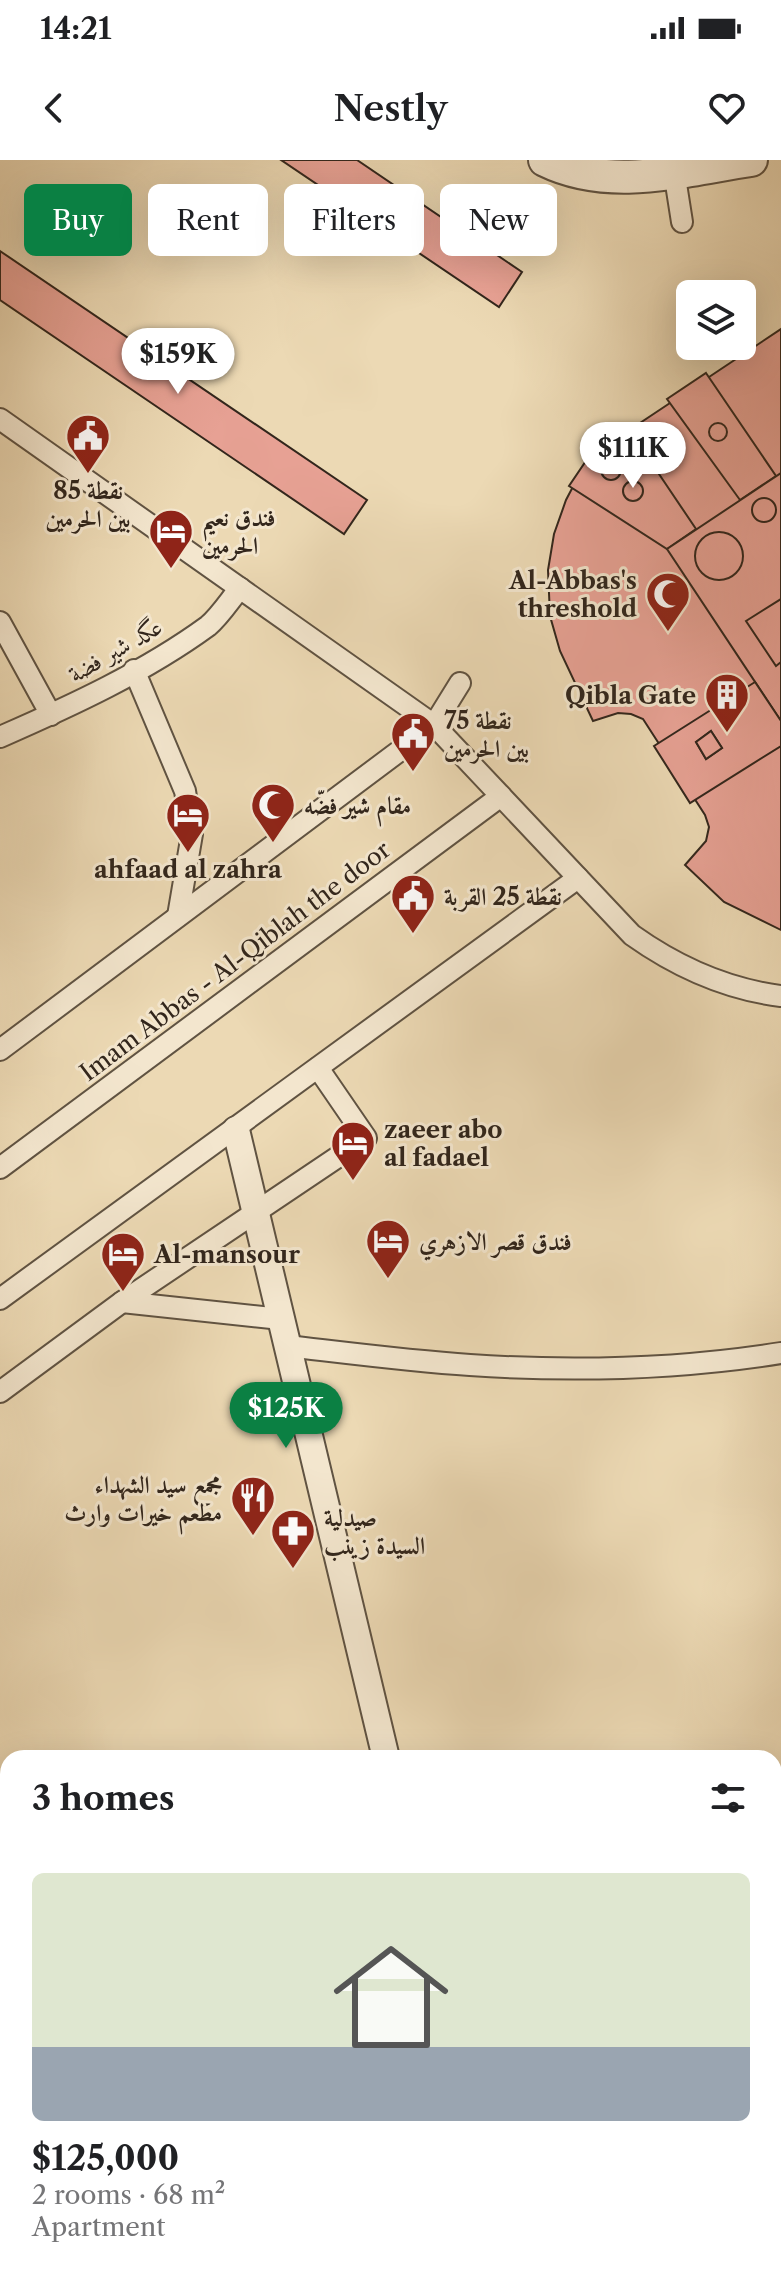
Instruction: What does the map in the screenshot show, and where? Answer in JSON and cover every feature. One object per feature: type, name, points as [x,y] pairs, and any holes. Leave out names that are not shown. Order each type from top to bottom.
[{"type":"street","points":[[545,160],[579,174],[610,169],[674,171],[751,160]]},
{"type":"street","points":[[674,171],[682,222]]},
{"type":"street","points":[[0,419],[434,725],[632,935],[669,960],[733,987],[781,996]]},
{"type":"street","name":"عگد شير فضة","points":[[0,737],[51,715],[210,624],[240,588]]},
{"type":"street","points":[[0,622],[51,715]]},
{"type":"street","points":[[134,670],[185,791],[192,834],[178,916]]},
{"type":"street","points":[[0,1050],[434,725],[460,683]]},
{"type":"street","name":"Imam Abbas - Al-Qiblah the door","points":[[0,1168],[501,796]]},
{"type":"street","points":[[0,1299],[578,878]]},
{"type":"street","points":[[0,1392],[122,1302],[366,1138],[318,1068]]},
{"type":"street","points":[[236,1130],[384,1750]]},
{"type":"street","points":[[122,1302],[281,1319]]},
{"type":"street","points":[[287,1346],[471,1365],[630,1368],[719,1363],[781,1353]]},
{"type":"building","points":[[281,160],[357,160],[392,184],[317,184]]},
{"type":"building","points":[[424,205],[440,216],[440,256],[498,256],[522,272],[499,307],[423,256]]},
{"type":"building","points":[[0,251],[367,500],[344,534],[0,300]]},
{"type":"building","name":"Al-Abbas's threshold","points":[[781,329],[781,930],[724,902],[685,865],[706,841],[709,827],[705,815],[643,719],[618,713],[593,721],[560,651],[550,616],[548,570],[554,534],[566,500],[578,477],[596,456],[607,445],[734,360],[756,360],[756,346]]},
{"type":"building","points":[[706,373],[776,476],[740,500],[667,399]]},
{"type":"building","points":[[714,423],[722,423],[727,432],[725,439],[714,441],[709,436],[709,428]]},
{"type":"building","points":[[626,425],[696,529],[667,549],[569,486],[592,452]]},
{"type":"building","points":[[611,460],[618,463],[621,470],[618,477],[611,480],[604,477],[601,470],[604,463]]},
{"type":"building","points":[[781,473],[781,721],[667,549]]},
{"type":"building","points":[[633,481],[640,484],[643,491],[640,498],[633,501],[626,498],[623,491],[626,484]]},
{"type":"building","points":[[764,498],[775,505],[776,510],[769,521],[764,522],[753,515],[752,510],[759,499]]},
{"type":"building","points":[[719,532],[736,539],[743,556],[736,573],[719,580],[702,573],[695,556],[702,539]]},
{"type":"building","points":[[781,599],[781,662],[776,666],[746,621]]},
{"type":"building","name":"Qibla Gate","points":[[755,682],[781,721],[781,746],[690,803],[654,746]]},
{"type":"building","points":[[711,731],[722,748],[706,759],[696,742]]},
{"type":"building","points":[[711,731],[722,748],[706,759],[696,742]]},
{"type":"place","name":"نقطة 85 بين الحرمين","points":[[88,475]]},
{"type":"place","name":"فندق نعيم الحرمين","points":[[171,570]]},
{"type":"place","name":"Al-Abbas's threshold","points":[[668,633]]},
{"type":"place","name":"Qibla Gate","points":[[727,734]]},
{"type":"place","name":"نقطة 75 بين الحرمين","points":[[413,773]]},
{"type":"place","name":"مقام شير فضّه","points":[[273,844]]},
{"type":"place","name":"ahfaad al zahra","points":[[188,854]]},
{"type":"place","name":"نقطة 25 القربة","points":[[413,935]]},
{"type":"place","name":"zaeer abo al fadael","points":[[353,1182]]},
{"type":"place","name":"فندق قصر الازهري","points":[[388,1280]]},
{"type":"place","name":"Al-mansour","points":[[123,1293]]},
{"type":"place","name":"مجمع سيد الشهداء مطعم خيرات وارث","points":[[253,1537]]},
{"type":"place","name":"صيدلية السيدة زينب","points":[[293,1570]]}]
